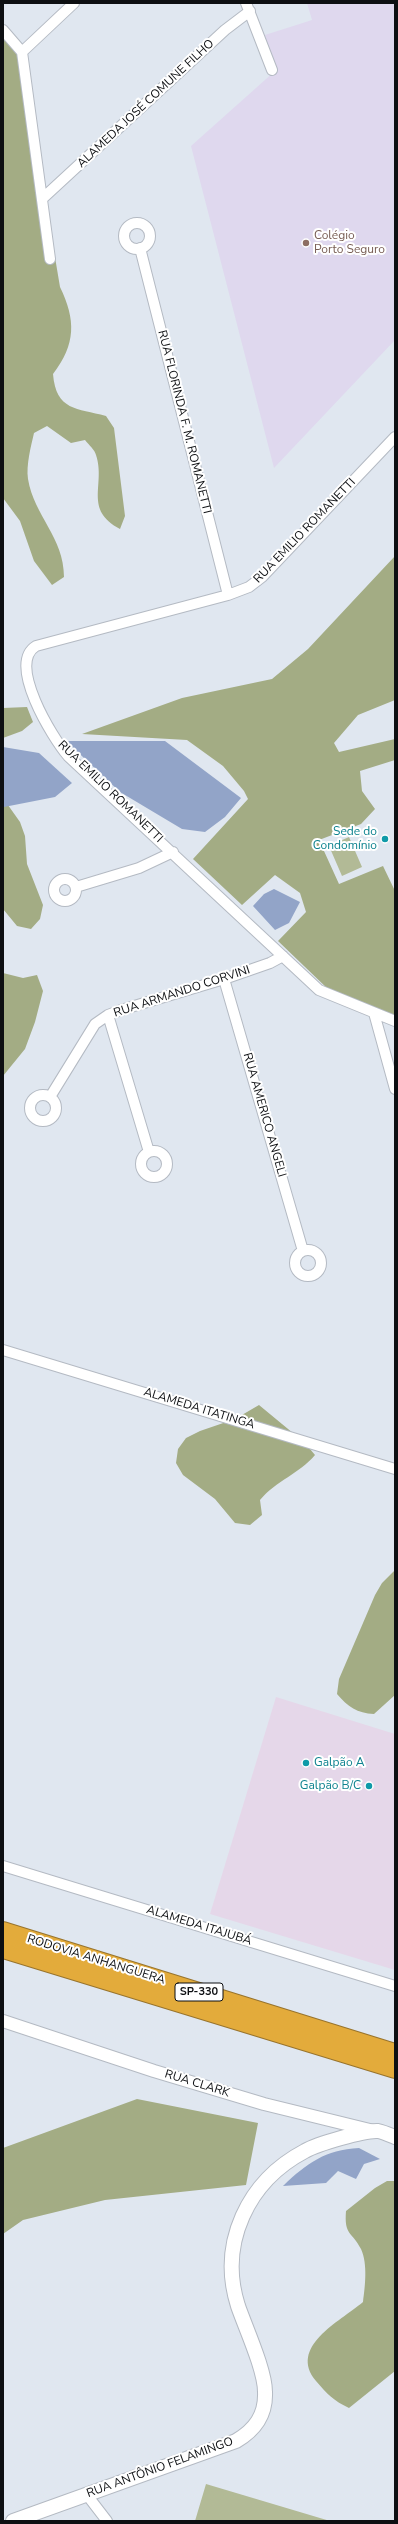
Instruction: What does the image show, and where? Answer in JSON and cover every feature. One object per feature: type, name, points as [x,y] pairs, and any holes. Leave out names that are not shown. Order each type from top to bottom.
[{"type":"highway","name":"RODOVIA ANHANGUERA","points":[[3,1931],[395,2053]]},
{"type":"highway","name":"RODOVIA ANHANGUERA","points":[[3,1949],[395,2069]]},
{"type":"main road","name":"RUA CLARK","points":[[377,2131],[395,2137]]},
{"type":"main road","name":"RUA ANTÔNIO FELAMINGO","points":[[13,2521],[236,2441],[255,2427],[264,2407],[266,2391],[237,2304],[233,2282],[235,2236],[243,2214],[271,2174],[291,2158],[328,2142],[377,2131]]},
{"type":"street","points":[[22,52],[74,3]]},
{"type":"street","points":[[248,7],[272,70]]},
{"type":"street","name":"ALAMEDA JOSÉ COMUNE FILHO","points":[[43,198],[248,7]]},
{"type":"street","points":[[3,30],[22,52],[43,198],[50,259]]},
{"type":"street","name":"RUA FLORINDA F. M. ROMANETTI","points":[[140,248],[228,595]]},
{"type":"street","name":"RUA EMILIO ROMANETTI","points":[[395,436],[262,577],[249,587],[228,595],[36,646],[31,650],[26,659],[33,694],[47,728],[55,741],[68,756],[173,852],[319,990],[395,1021]]},
{"type":"street","points":[[76,887],[139,868],[173,852]]},
{"type":"street","name":"RUA ARMANDO CORVINI","points":[[50,1097],[89,1032],[100,1020],[108,1015],[224,979],[270,963],[283,956]]},
{"type":"street","name":"RUA AMERICO ANGELI","points":[[224,979],[303,1251]]},
{"type":"street","points":[[374,1013],[395,1089]]},
{"type":"street","points":[[108,1015],[149,1152]]},
{"type":"street","name":"ALAMEDA ITATINGA","points":[[3,1350],[395,1469]]},
{"type":"street","name":"ALAMEDA ITAJUBÁ","points":[[3,1866],[395,1986]]},
{"type":"street","name":"RUA CLARK","points":[[3,2021],[154,2072],[264,2104],[377,2131]]},
{"type":"street","points":[[87,2495],[107,2521]]},
{"type":"shaded area","name":"Colégio Porto Seguro","points":[[307,3],[395,3],[395,340],[274,468],[191,146],[275,71],[265,35],[312,20]]},
{"type":"shaded area","points":[[276,1697],[395,1734],[395,1970],[210,1914]]},
{"type":"green space","points":[[3,24],[9,32],[22,61],[60,287],[69,310],[71,321],[70,342],[61,363],[53,374],[55,386],[58,395],[70,406],[106,416],[114,428],[125,516],[120,529],[109,521],[102,513],[98,496],[99,476],[96,455],[85,440],[71,443],[47,426],[34,433],[28,462],[28,479],[36,504],[54,538],[63,563],[64,577],[52,585],[34,561],[20,521],[3,498]]},
{"type":"green space","points":[[395,556],[395,700],[358,715],[334,743],[339,752],[395,739],[395,760],[360,771],[362,791],[375,809],[361,824],[319,840],[339,884],[383,866],[395,891],[395,1015],[330,991],[278,941],[306,912],[300,893],[275,875],[242,905],[193,859],[248,799],[244,791],[223,766],[187,740],[82,734],[182,698],[272,679],[308,649]]},
{"type":"green space","points":[[27,707],[33,722],[22,731],[3,738],[3,708]]},
{"type":"green space","points":[[3,798],[20,822],[25,836],[27,864],[43,905],[40,919],[31,929],[17,926],[3,909]]},
{"type":"green space","points":[[349,837],[362,867],[342,876],[329,846]]},
{"type":"green space","points":[[3,973],[23,978],[37,975],[43,991],[35,1022],[25,1049],[3,1076]]},
{"type":"green space","points":[[259,1405],[305,1443],[315,1455],[309,1462],[274,1487],[260,1500],[262,1515],[250,1525],[235,1523],[215,1499],[183,1475],[176,1463],[178,1449],[186,1438],[200,1431],[235,1419]]},
{"type":"green space","points":[[395,1570],[395,1695],[374,1714],[358,1711],[349,1706],[337,1694],[339,1679],[375,1595],[382,1583]]},
{"type":"green space","points":[[137,2099],[258,2123],[246,2185],[105,2200],[23,2220],[3,2234],[3,2148]]},
{"type":"green space","points":[[387,2181],[395,2181],[395,2371],[349,2408],[331,2397],[316,2381],[309,2369],[308,2357],[312,2346],[320,2336],[363,2302],[365,2290],[365,2262],[358,2243],[347,2229],[346,2211],[375,2188]]},
{"type":"green space","points":[[206,2484],[330,2521],[195,2521]]},
{"type":"water","points":[[66,741],[165,741],[241,798],[225,817],[205,832],[182,829],[120,792]]},
{"type":"water","points":[[3,747],[39,753],[72,783],[55,797],[4,807]]},
{"type":"water","points":[[274,889],[300,902],[289,923],[275,930],[253,906],[264,894]]},
{"type":"water","points":[[359,2148],[380,2159],[364,2164],[356,2179],[338,2171],[326,2183],[283,2186],[317,2159],[347,2149]]},
{"type":"place","name":"Colégio Porto Seguro","points":[[306,243]]},
{"type":"place","name":"Sede do Condomínio","points":[[385,839]]},
{"type":"place","name":"Galpão A","points":[[306,1763]]},
{"type":"place","name":"Galpão B/C","points":[[369,1786]]}]
